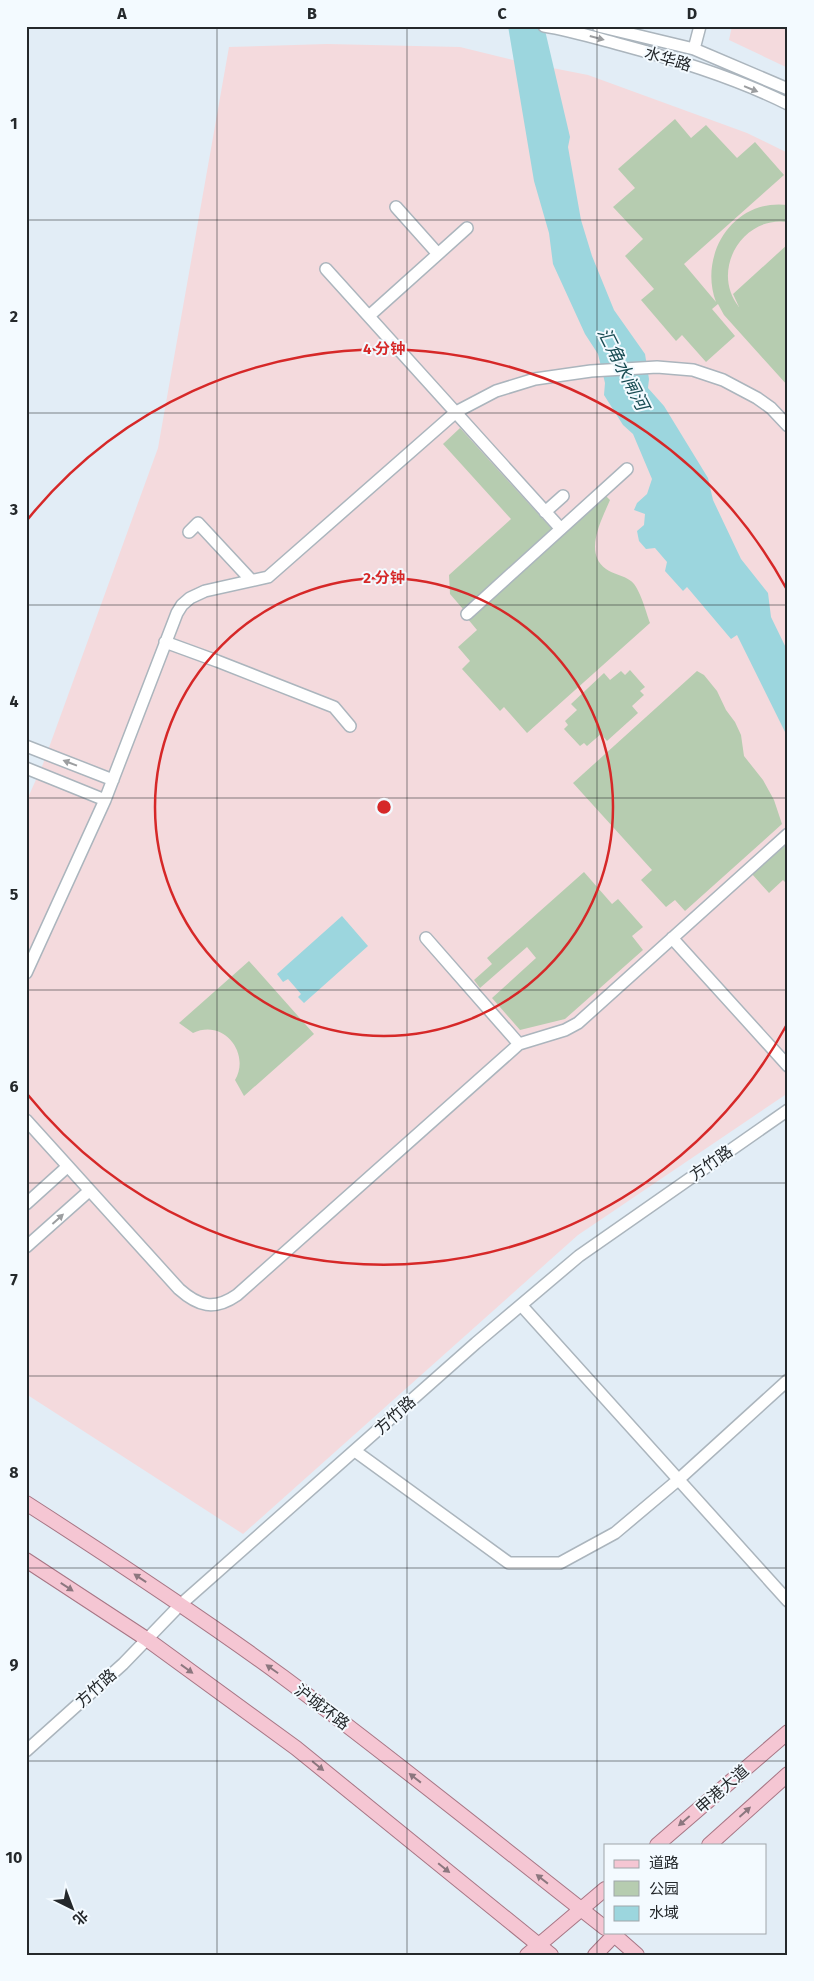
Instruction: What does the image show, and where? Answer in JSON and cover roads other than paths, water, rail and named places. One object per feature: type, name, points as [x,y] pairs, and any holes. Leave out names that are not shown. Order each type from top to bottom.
[{"type":"main road","name":"沪城环路","points":[[26,1503],[180,1605],[282,1676],[363,1737],[604,1926]]},
{"type":"main road","points":[[26,1560],[148,1640],[296,1748],[551,1955]]},
{"type":"main road","name":"申港大道","points":[[658,1844],[788,1732]]},
{"type":"main road","name":"申港大道","points":[[710,1844],[788,1774]]},
{"type":"main road","points":[[527,1955],[604,1890]]},
{"type":"main road","points":[[595,1955],[611,1934]]},
{"type":"main road","name":"沪城环路","points":[[614,1934],[637,1955]]},
{"type":"street","name":"水华路","points":[[598,26],[694,49],[788,88]]},
{"type":"street","points":[[694,49],[700,26]]},
{"type":"street","name":"水华路","points":[[547,27],[660,55],[713,73],[788,104]]},
{"type":"street","points":[[396,207],[438,254]]},
{"type":"street","points":[[369,316],[467,228]]},
{"type":"street","points":[[326,269],[561,529]]},
{"type":"street","points":[[26,973],[105,800],[165,642],[182,605],[190,598],[205,591],[268,577],[456,412],[496,391],[535,379],[591,371],[657,368],[693,370],[723,380],[764,403],[788,426]]},
{"type":"street","points":[[467,614],[627,469]]},
{"type":"street","points":[[545,512],[563,496]]},
{"type":"street","points":[[189,532],[198,522],[251,580]]},
{"type":"street","points":[[165,642],[334,707],[350,726]]},
{"type":"street","points":[[26,746],[113,780]]},
{"type":"street","points":[[43,753],[31,770],[105,800]]},
{"type":"street","points":[[26,1120],[188,1297],[198,1302],[220,1305],[236,1295],[519,1044],[571,1028],[788,834]]},
{"type":"street","points":[[426,938],[519,1044]]},
{"type":"street","points":[[672,938],[788,1066]]},
{"type":"street","name":"方竹路","points":[[26,1751],[148,1640],[180,1605],[579,1256],[788,1110]]},
{"type":"street","points":[[26,1204],[68,1167]]},
{"type":"street","points":[[26,1246],[89,1191]]},
{"type":"street","points":[[521,1305],[788,1601]]},
{"type":"street","points":[[355,1451],[509,1563],[560,1563],[615,1533],[678,1480],[788,1380]]},
{"type":"water","name":"汇角水闸河","points":[[508,26],[544,26],[570,137],[568,147],[581,220],[592,256],[614,310],[645,354],[649,379],[648,388],[664,406],[708,478],[713,500],[741,559],[768,593],[771,617],[788,652],[788,738],[737,635],[731,639],[687,587],[683,591],[665,571],[667,562],[655,548],[646,549],[639,541],[637,531],[644,525],[645,514],[634,510],[637,503],[647,494],[652,479],[633,434],[623,425],[604,395],[605,383],[598,354],[585,334],[553,264],[549,233],[534,181]]},
{"type":"water","points":[[342,916],[368,946],[304,1003],[298,997],[301,994],[288,979],[283,982],[277,974]]}]
